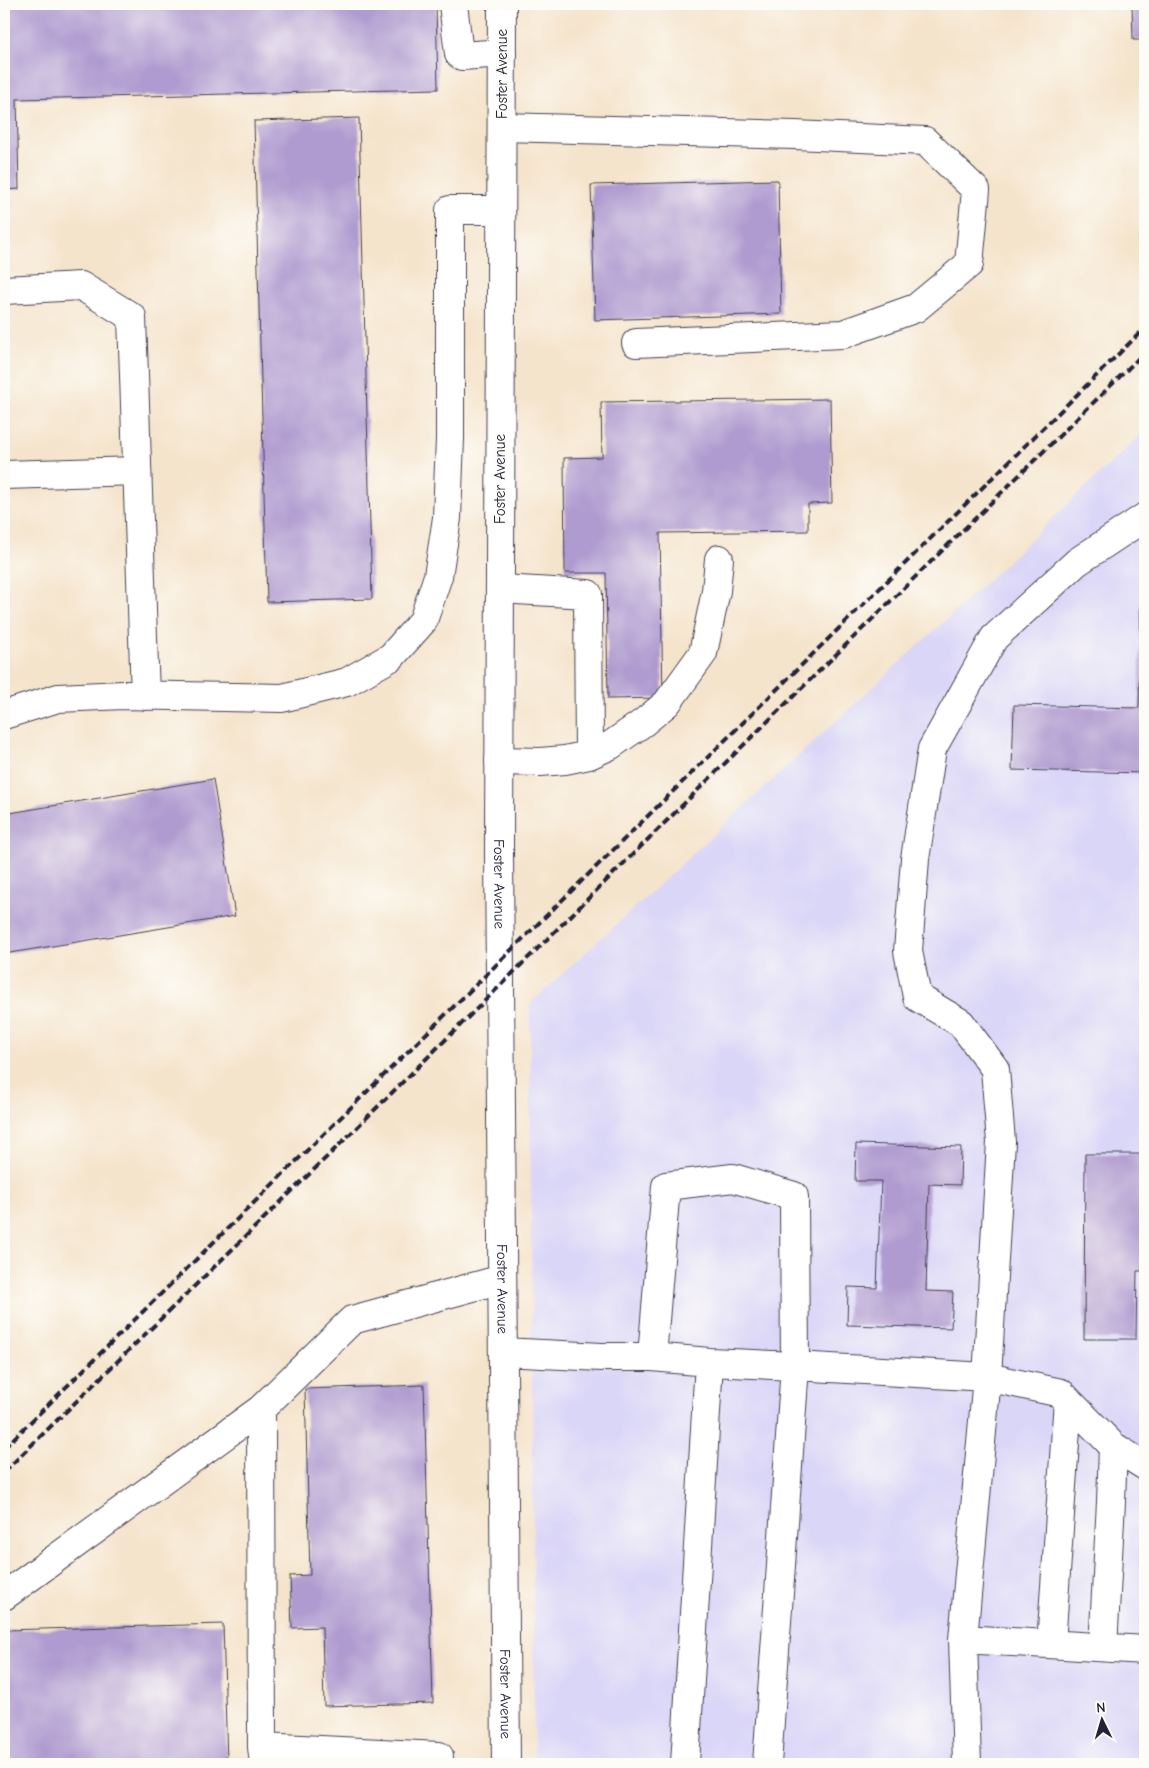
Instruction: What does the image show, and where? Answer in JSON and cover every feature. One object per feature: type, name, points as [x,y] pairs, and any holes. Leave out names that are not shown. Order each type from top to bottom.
[{"type":"main road","points":[[453,4],[459,54],[462,56],[502,53]]},
{"type":"main road","name":"Foster Avenue","points":[[502,4],[499,761],[506,1764]]},
{"type":"main road","points":[[502,127],[795,135],[925,141],[976,190],[969,264],[916,308],[843,334],[636,343]]},
{"type":"main road","points":[[4,715],[58,698],[145,696],[282,698],[347,682],[391,657],[423,621],[438,576],[448,518],[450,210],[501,210]]},
{"type":"main road","points":[[4,290],[81,286],[132,317],[145,696]]},
{"type":"main road","points":[[4,475],[137,470]]},
{"type":"main road","points":[[967,1764],[963,1639],[987,1377],[1001,1142],[995,1069],[961,1022],[917,997],[908,951],[915,859],[932,749],[994,638],[1077,562],[1145,516]]},
{"type":"main road","points":[[499,761],[540,762],[565,760],[589,755],[611,744],[644,722],[667,703],[703,653],[716,591],[719,559]]},
{"type":"main road","points":[[500,589],[588,594],[589,755]]},
{"type":"main road","points":[[652,1357],[666,1186],[733,1178],[794,1196],[795,1366],[767,1764]]},
{"type":"main road","points":[[4,1596],[261,1409],[352,1320],[502,1279]]},
{"type":"main road","points":[[503,1352],[602,1358],[652,1357],[709,1362],[987,1377],[1062,1393],[1113,1446],[1145,1466]]},
{"type":"main road","points":[[684,1764],[709,1362]]},
{"type":"main road","points":[[1052,1644],[1068,1400]]},
{"type":"main road","points":[[261,1409],[263,1756],[439,1756]]},
{"type":"main road","points":[[1103,1647],[1112,1502],[1113,1446]]},
{"type":"main road","points":[[963,1639],[1145,1650]]},
{"type":"shaded area","points":[[1145,431],[1145,1764],[534,1764],[530,1004],[950,616]]},
{"type":"building","points":[[4,4],[436,4],[438,89],[17,99],[19,189],[4,190]]},
{"type":"building","points":[[1132,4],[1145,4],[1145,40],[1133,40]]},
{"type":"building","points":[[359,118],[372,599],[267,602],[254,121]]},
{"type":"building","points":[[778,180],[781,314],[595,320],[591,185]]},
{"type":"building","points":[[830,399],[832,503],[808,504],[808,531],[660,533],[663,698],[608,699],[606,573],[565,573],[564,458],[602,457],[601,402]]},
{"type":"building","points":[[1141,595],[1145,595],[1145,773],[1012,770],[1014,705],[1139,708]]},
{"type":"building","points":[[213,779],[235,916],[4,954],[4,814]]},
{"type":"building","points":[[856,1144],[961,1147],[960,1185],[929,1184],[926,1291],[953,1292],[951,1328],[847,1325],[848,1287],[877,1288],[881,1181],[855,1181]]},
{"type":"building","points":[[1085,1154],[1143,1154],[1145,1271],[1137,1271],[1136,1339],[1084,1339]]},
{"type":"building","points":[[424,1385],[433,1703],[324,1706],[322,1627],[292,1628],[290,1576],[310,1575],[305,1389]]},
{"type":"building","points":[[223,1624],[227,1764],[4,1764],[4,1630]]},
{"type":"railway","points":[[4,1448],[1145,328]]},
{"type":"railway","points":[[4,1472],[1145,352]]}]
